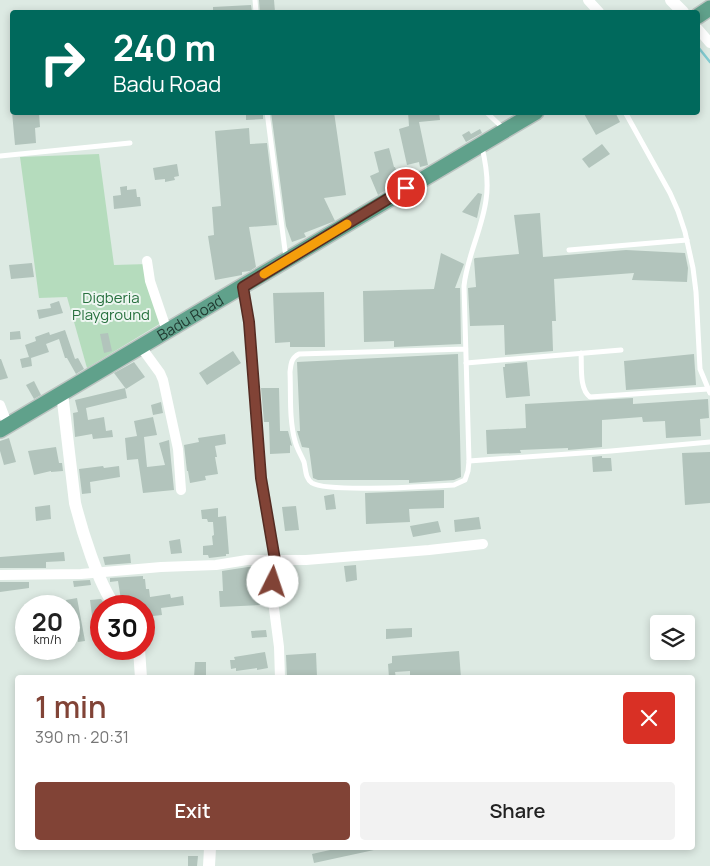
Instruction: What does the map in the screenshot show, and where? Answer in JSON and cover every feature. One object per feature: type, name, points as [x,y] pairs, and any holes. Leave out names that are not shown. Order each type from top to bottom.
[{"type":"main road","name":"Badu Road","points":[[4,428],[391,197],[482,146],[531,115]]},
{"type":"street","points":[[588,0],[597,10]]},
{"type":"street","points":[[672,0],[680,10]]},
{"type":"street","points":[[700,31],[710,43]]},
{"type":"street","points":[[147,261],[150,281],[167,331]]},
{"type":"street","points":[[243,287],[249,322],[261,478],[275,560],[273,601],[280,647],[280,675]]},
{"type":"street","points":[[141,347],[163,380],[178,449],[182,490]]},
{"type":"street","points":[[62,393],[75,503],[103,587],[108,595]]},
{"type":"street","points":[[0,405],[4,428]]},
{"type":"street","points":[[0,575],[98,573],[216,565],[247,560],[306,560],[483,544]]},
{"type":"street","points":[[140,660],[141,675]]},
{"type":"street","points":[[209,866],[210,850]]},
{"type":"lane","points":[[267,115],[286,261]]},
{"type":"lane","points":[[489,115],[506,131]]},
{"type":"lane","points":[[582,353],[584,386],[587,395],[590,397],[709,391],[700,369],[696,292],[687,240],[670,193],[628,115]]},
{"type":"lane","points":[[0,156],[130,143]]},
{"type":"lane","points":[[466,349],[299,354],[294,356],[291,361],[291,404],[294,440],[304,464],[306,476],[312,482],[319,485],[368,488],[454,485],[465,480],[469,461],[465,273],[486,202],[486,168],[482,146]]},
{"type":"lane","points":[[569,250],[687,240]]},
{"type":"lane","points":[[466,363],[621,350]]},
{"type":"lane","points":[[469,461],[710,442]]},
{"type":"green space","name":"Digberia Playground","points":[[99,154],[114,265],[148,264],[161,323],[87,368],[67,297],[39,298],[20,157]]},
{"type":"building","points":[[259,0],[274,0],[275,10],[260,10]]},
{"type":"building","points":[[251,5],[252,10],[213,10],[213,7]]},
{"type":"building","points":[[12,115],[39,115],[40,127],[35,128],[36,143],[15,145]]},
{"type":"building","points":[[246,115],[263,115],[263,119],[246,120]]},
{"type":"building","points":[[271,115],[334,115],[346,195],[324,198],[335,221],[304,233],[306,237],[292,242],[286,226]]},
{"type":"building","points":[[408,115],[439,115],[440,120],[419,122],[428,165],[420,167],[419,162],[407,165],[399,129],[409,126]]},
{"type":"building","points":[[585,115],[616,115],[620,122],[596,135]]},
{"type":"building","points":[[249,128],[250,144],[267,143],[277,225],[249,227],[256,267],[250,271],[242,272],[242,275],[215,280],[208,236],[214,235],[212,207],[221,206],[215,131]]},
{"type":"building","points":[[480,129],[482,133],[466,142],[462,135],[469,131],[471,134]]},
{"type":"building","points":[[602,144],[610,154],[589,168],[582,159]]},
{"type":"building","points":[[389,148],[400,182],[378,195],[370,176],[379,172],[374,152]]},
{"type":"building","points":[[177,164],[179,176],[174,177],[175,180],[165,182],[165,179],[155,180],[153,168]]},
{"type":"building","points":[[127,186],[127,190],[136,189],[137,197],[140,197],[141,206],[114,209],[113,196],[121,195],[120,187]]},
{"type":"building","points":[[478,193],[482,194],[477,218],[462,212]]},
{"type":"building","points":[[540,213],[543,257],[626,250],[685,253],[688,268],[687,282],[632,280],[634,273],[554,279],[556,321],[552,321],[553,351],[505,355],[504,325],[470,326],[468,288],[476,287],[474,259],[519,254],[514,215]]},
{"type":"building","points":[[441,253],[464,264],[455,288],[460,288],[461,344],[394,347],[394,341],[364,342],[363,291],[434,289]]},
{"type":"building","points":[[32,263],[34,277],[11,279],[9,265]]},
{"type":"building","points":[[324,292],[325,347],[290,347],[290,342],[275,343],[273,293]]},
{"type":"building","points":[[59,301],[63,313],[39,319],[37,310],[51,308],[50,304]]},
{"type":"building","points":[[65,330],[75,359],[78,358],[84,369],[76,374],[67,358],[65,358],[59,339],[46,344],[49,352],[31,358],[32,366],[22,368],[20,359],[29,357],[25,345],[36,341],[35,337],[49,332],[50,335]]},
{"type":"building","points":[[20,331],[21,339],[10,340],[10,332]]},
{"type":"building","points":[[108,333],[112,351],[104,353],[100,334]]},
{"type":"building","points":[[233,351],[241,363],[207,385],[199,373]]},
{"type":"building","points":[[458,354],[461,477],[454,480],[409,483],[409,480],[318,480],[313,478],[309,448],[302,447],[297,431],[300,431],[297,362]]},
{"type":"building","points":[[694,354],[696,385],[626,390],[624,361]]},
{"type":"building","points":[[0,359],[8,378],[0,380]]},
{"type":"building","points":[[134,362],[145,377],[126,389],[114,373]]},
{"type":"building","points":[[527,362],[530,396],[506,398],[503,367],[505,367],[505,364]]},
{"type":"building","points":[[34,381],[41,395],[34,399],[26,385]]},
{"type":"building","points":[[125,388],[127,398],[86,408],[88,420],[104,417],[106,431],[112,430],[113,437],[93,439],[92,434],[75,437],[73,413],[78,412],[75,400]]},
{"type":"building","points":[[261,388],[279,388],[280,431],[288,431],[292,446],[290,445],[290,453],[270,454],[269,422],[264,422]]},
{"type":"building","points":[[633,398],[633,404],[708,399],[709,418],[700,419],[701,436],[666,438],[665,421],[643,422],[642,417],[602,420],[602,447],[568,450],[568,448],[520,450],[521,453],[487,454],[486,430],[526,428],[525,404]]},
{"type":"building","points":[[161,402],[163,413],[153,415],[151,405]]},
{"type":"building","points":[[153,417],[157,435],[144,437],[147,467],[165,465],[159,443],[169,440],[174,490],[143,493],[138,459],[127,460],[125,438],[137,436],[134,421]]},
{"type":"building","points":[[225,434],[226,444],[215,446],[218,474],[205,476],[206,480],[190,483],[184,445],[199,442],[198,438]]},
{"type":"building","points":[[9,438],[16,462],[4,465],[0,451],[0,441]]},
{"type":"building","points":[[56,447],[59,463],[62,463],[63,471],[51,471],[34,475],[28,451]]},
{"type":"building","points":[[710,452],[710,503],[685,505],[682,453]]},
{"type":"building","points":[[602,456],[602,458],[611,458],[612,471],[593,472],[592,457]]},
{"type":"building","points":[[103,466],[104,468],[119,466],[120,477],[90,482],[91,493],[82,494],[79,469]]},
{"type":"building","points":[[444,490],[444,508],[409,509],[410,522],[366,524],[365,493]]},
{"type":"building","points":[[334,494],[336,509],[326,510],[324,496]]},
{"type":"building","points":[[50,505],[51,519],[36,521],[35,507]]},
{"type":"building","points":[[296,506],[299,530],[285,531],[282,507]]},
{"type":"building","points":[[218,508],[218,517],[226,516],[229,554],[209,558],[208,555],[203,555],[203,546],[213,545],[213,522],[202,519],[201,510]]},
{"type":"building","points":[[479,517],[481,529],[455,532],[454,520]]},
{"type":"building","points":[[438,521],[441,532],[413,537],[410,526]]},
{"type":"building","points":[[180,539],[182,553],[171,554],[169,541]]},
{"type":"building","points":[[64,552],[65,561],[46,562],[46,568],[0,568],[0,557]]},
{"type":"building","points":[[130,554],[131,563],[105,565],[103,557]]},
{"type":"building","points":[[356,565],[357,580],[346,582],[344,566]]},
{"type":"building","points":[[258,567],[260,605],[220,607],[219,591],[223,591],[222,571]]},
{"type":"building","points":[[143,576],[146,589],[149,589],[150,595],[120,595],[118,581],[110,582],[110,578]]},
{"type":"building","points":[[90,580],[91,585],[74,587],[73,581]]},
{"type":"building","points":[[0,582],[29,582],[29,588],[0,592]]},
{"type":"building","points":[[170,594],[171,598],[183,596],[184,605],[161,608],[162,615],[155,616],[155,596]]},
{"type":"building","points":[[80,614],[85,641],[80,642]]},
{"type":"building","points":[[412,628],[412,637],[386,639],[386,629]]},
{"type":"building","points":[[266,630],[267,637],[252,638],[251,631]]},
{"type":"building","points":[[459,651],[461,675],[410,675],[410,671],[395,672],[396,675],[389,675],[388,664],[392,663],[392,656]]},
{"type":"building","points":[[265,652],[268,668],[236,671],[236,668],[231,669],[230,660],[235,660],[234,657]]},
{"type":"building","points":[[316,653],[317,675],[287,675],[286,655]]},
{"type":"building","points":[[195,662],[206,662],[206,675],[194,675]]},
{"type":"building","points":[[330,850],[374,850],[314,863],[312,854]]},
{"type":"building","points":[[188,856],[198,856],[197,866],[188,866]]},
{"type":"waterway","points":[[700,50],[710,62]]},
{"type":"slow traffic","points":[[264,274],[347,224]]},
{"type":"route","points":[[273,582],[275,560],[258,457],[249,322],[243,287],[406,188]]}]
